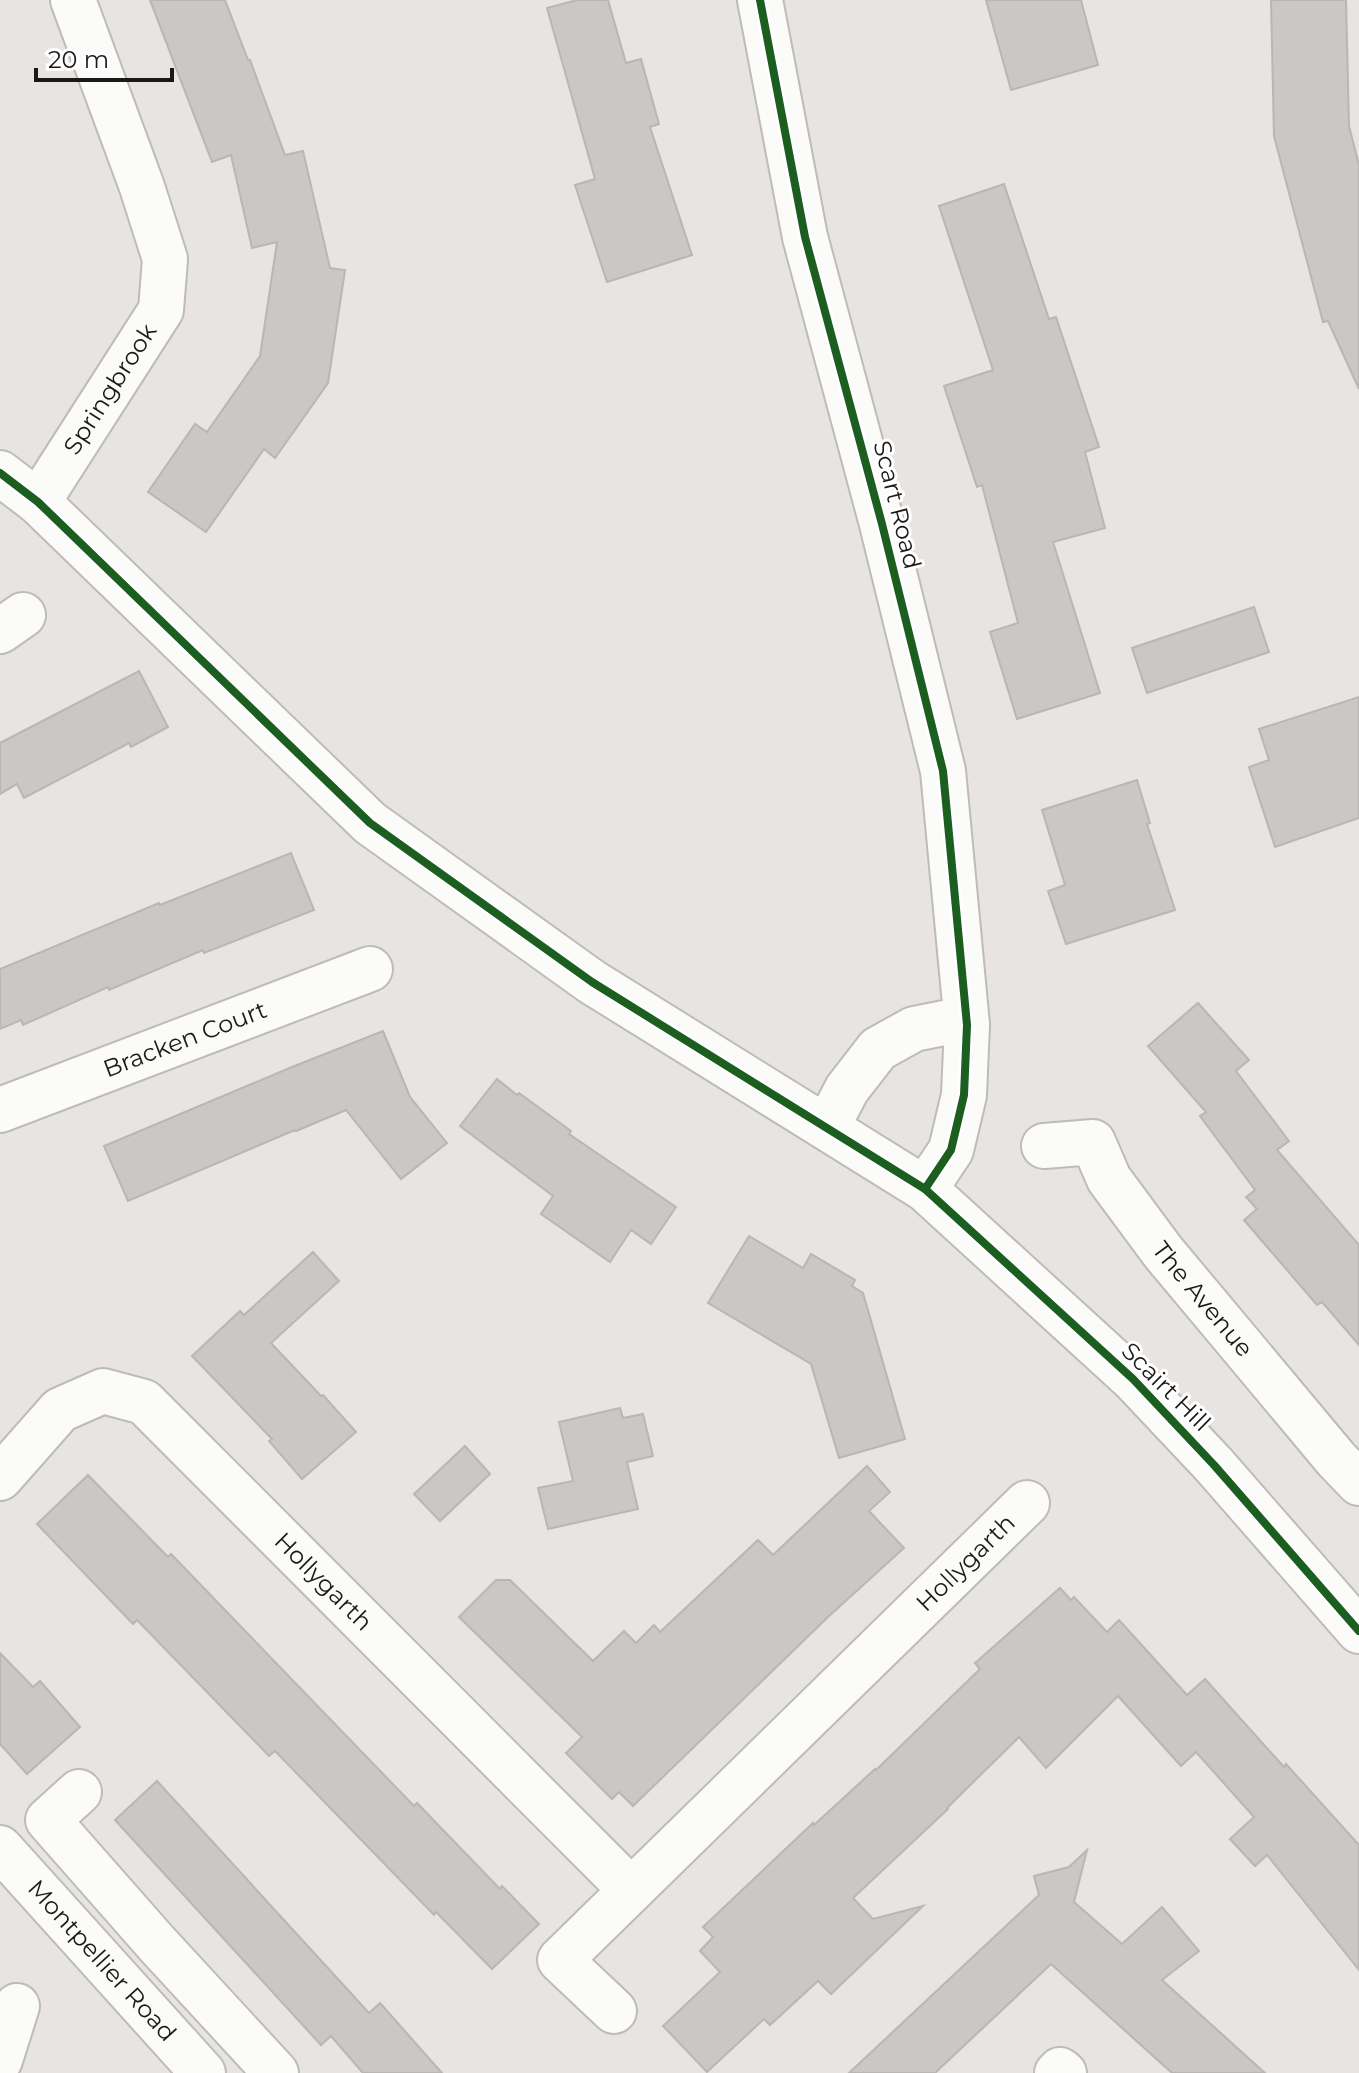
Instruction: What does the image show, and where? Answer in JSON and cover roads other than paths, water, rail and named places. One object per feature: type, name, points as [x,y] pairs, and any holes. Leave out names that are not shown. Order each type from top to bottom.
[{"type":"street","name":"Springbrook","points":[[38,502],[161,310],[165,259],[142,187],[73,0]]},
{"type":"street","name":"Scart Road","points":[[760,0],[805,237],[882,524],[943,771],[967,1025],[964,1095],[951,1150],[925,1189]]},
{"type":"street","name":"Scairt Hill","points":[[0,473],[38,502],[370,823],[592,982],[925,1189],[1133,1379],[1214,1465],[1359,1631]]},
{"type":"street","name":"Bracken Court","points":[[0,1110],[370,969]]},
{"type":"street","points":[[827,1127],[847,1089],[878,1049],[914,1029],[944,1023],[967,1025]]},
{"type":"street","name":"The Avenue","points":[[1044,1146],[1093,1142],[1109,1179],[1163,1252],[1359,1483]]},
{"type":"street","name":"Hollygarth","points":[[0,1478],[60,1410],[103,1391],[144,1402],[631,1890]]},
{"type":"street","name":"Hollygarth","points":[[614,2011],[560,1960],[1027,1503]]},
{"type":"street","points":[[79,1792],[48,1820],[276,2073]]},
{"type":"street","name":"Montpellier Road","points":[[0,1848],[203,2073]]},
{"type":"street","points":[[0,2060],[17,2006]]},
{"type":"street","points":[[1057,2073],[1060,2070],[1064,2073]]}]
